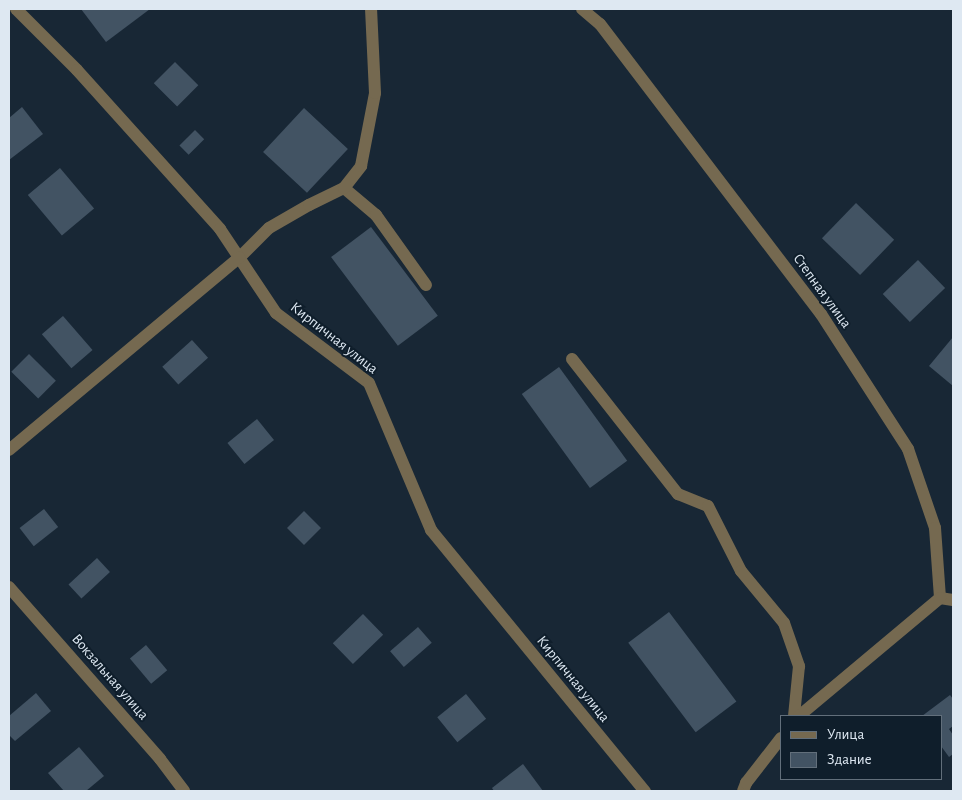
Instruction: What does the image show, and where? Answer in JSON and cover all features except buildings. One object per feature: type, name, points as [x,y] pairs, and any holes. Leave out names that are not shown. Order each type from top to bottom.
[{"type":"street","name":"Кирпичная улица","points":[[16,9],[77,70],[220,229],[276,313],[369,384],[431,530],[645,791]]},
{"type":"street","points":[[9,450],[239,258],[269,228],[344,188],[361,166],[375,93],[370,9]]},
{"type":"street","name":"Степная улица","points":[[582,9],[600,24],[821,314],[908,449],[934,528],[940,598]]},
{"type":"street","points":[[344,188],[376,216],[426,285]]},
{"type":"street","points":[[572,358],[678,494],[708,506],[741,571],[784,623],[799,666],[794,715]]},
{"type":"street","name":"Вокзальная улица","points":[[9,587],[160,759],[184,791]]},
{"type":"street","points":[[800,715],[873,652],[940,598],[953,600]]},
{"type":"street","points":[[743,791],[746,782],[780,739]]}]
